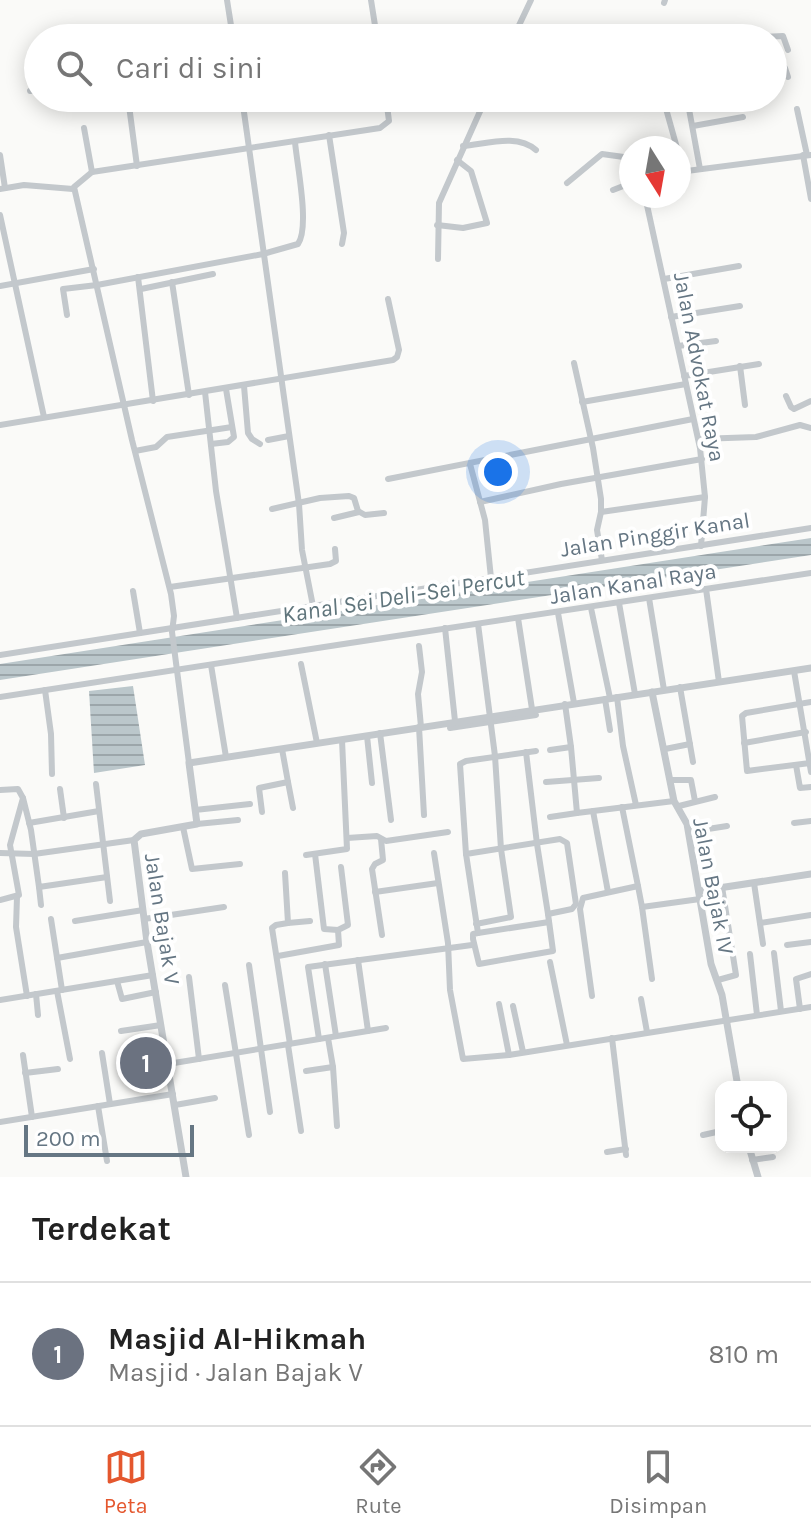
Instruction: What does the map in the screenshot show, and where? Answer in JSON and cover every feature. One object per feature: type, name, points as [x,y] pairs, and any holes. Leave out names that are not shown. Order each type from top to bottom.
[{"type":"street","points":[[227,0],[231,24]]},
{"type":"street","points":[[371,0],[375,24]]},
{"type":"street","points":[[520,24],[531,0]]},
{"type":"street","points":[[797,109],[807,155],[811,199]]},
{"type":"street","points":[[130,112],[137,166]]},
{"type":"street","points":[[244,112],[299,504],[305,567],[313,606]]},
{"type":"street","points":[[73,189],[92,172],[383,127],[388,112]]},
{"type":"street","points":[[438,259],[439,203],[479,112]]},
{"type":"street","points":[[667,112],[674,136]]},
{"type":"street","points":[[691,112],[700,169]]},
{"type":"street","points":[[693,126],[743,117]]},
{"type":"street","points":[[84,128],[92,172]]},
{"type":"street","points":[[329,135],[344,233],[342,244]]},
{"type":"street","points":[[463,146],[513,140],[526,142],[536,150]]},
{"type":"street","points":[[67,315],[63,289],[263,254],[292,247],[302,240],[303,219],[295,142]]},
{"type":"street","points":[[567,183],[602,154],[619,156]]},
{"type":"street","points":[[0,155],[2,188],[24,185],[73,189]]},
{"type":"street","points":[[691,170],[807,155]]},
{"type":"street","points":[[437,225],[463,228],[488,222],[471,171],[457,160]]},
{"type":"street","points":[[613,190],[619,188]]},
{"type":"street","points":[[73,189],[170,587],[176,668],[197,824],[238,820]]},
{"type":"street","name":"Jalan Advokat Raya","points":[[648,208],[699,439],[705,497],[701,546]]},
{"type":"street","points":[[0,215],[44,417]]},
{"type":"street","points":[[664,279],[739,266]]},
{"type":"street","points":[[0,286],[94,269]]},
{"type":"street","points":[[141,289],[213,274]]},
{"type":"street","points":[[138,277],[153,401]]},
{"type":"street","points":[[172,282],[189,395]]},
{"type":"street","points":[[0,425],[396,358],[399,350],[388,299]]},
{"type":"street","points":[[671,317],[740,306]]},
{"type":"street","points":[[678,346],[716,341]]},
{"type":"street","points":[[574,363],[597,477],[601,512],[597,530],[602,560]]},
{"type":"street","points":[[582,402],[759,364]]},
{"type":"street","points":[[740,366],[745,405]]},
{"type":"street","points":[[244,386],[248,433],[260,444]]},
{"type":"street","points":[[211,444],[232,440],[226,389]]},
{"type":"street","points":[[205,392],[237,618]]},
{"type":"street","points":[[786,396],[794,409],[811,401]]},
{"type":"street","points":[[388,479],[693,419]]},
{"type":"street","points":[[699,439],[756,437],[800,425],[811,428]]},
{"type":"street","points":[[135,451],[156,447],[167,437],[232,427]]},
{"type":"street","points":[[268,440],[289,436]]},
{"type":"street","points":[[480,502],[702,459]]},
{"type":"street","points":[[470,464],[485,520],[491,578]]},
{"type":"street","points":[[272,509],[320,498],[349,496],[354,498],[359,512]]},
{"type":"street","points":[[601,512],[705,497]]},
{"type":"street","points":[[334,518],[359,512],[368,516],[384,513]]},
{"type":"street","name":"Jalan Pinggir Kanal","points":[[0,655],[811,528]]},
{"type":"street","points":[[170,587],[332,564],[336,559],[335,549]]},
{"type":"street","name":"Jalan Kanal Raya","points":[[176,668],[811,573]]},
{"type":"street","points":[[706,589],[719,682]]},
{"type":"street","points":[[133,591],[140,633]]},
{"type":"street","points":[[649,598],[664,690]]},
{"type":"street","points":[[619,603],[635,694]]},
{"type":"street","points":[[591,608],[636,805]]},
{"type":"street","points":[[558,613],[574,703]]},
{"type":"street","points":[[518,618],[534,712]]},
{"type":"street","points":[[476,924],[511,917],[478,624]]},
{"type":"street","points":[[445,628],[452,724]]},
{"type":"street","points":[[419,646],[422,672],[418,694],[424,815]]},
{"type":"street","points":[[301,664],[317,743]]},
{"type":"street","points":[[211,665],[226,757]]},
{"type":"street","points":[[0,697],[176,668]]},
{"type":"street","points":[[189,763],[811,668]]},
{"type":"street","points":[[794,671],[811,772]]},
{"type":"street","points":[[680,687],[693,762]]},
{"type":"street","points":[[45,690],[52,774]]},
{"type":"street","name":"Jalan Bajak IV","points":[[652,692],[677,804],[689,832],[711,964],[727,1020],[737,1081]]},
{"type":"street","points":[[610,730],[611,698]]},
{"type":"street","points":[[810,763],[746,769],[743,714],[811,702]]},
{"type":"street","points":[[565,704],[577,813]]},
{"type":"street","points":[[744,743],[806,732]]},
{"type":"street","points":[[380,733],[391,820]]},
{"type":"street","points":[[367,736],[372,783]]},
{"type":"street","points":[[306,855],[346,850],[342,740]]},
{"type":"street","points":[[665,749],[690,744]]},
{"type":"street","points":[[550,750],[571,747]]},
{"type":"street","points":[[282,749],[293,808]]},
{"type":"street","points":[[478,933],[466,854],[459,766],[464,761],[536,751]]},
{"type":"street","points":[[466,854],[537,844],[562,839],[568,845],[576,906],[549,918],[478,933],[472,937],[480,964],[553,952],[549,918],[537,844],[526,752]]},
{"type":"street","points":[[796,765],[800,788],[811,787]]},
{"type":"street","points":[[546,782],[599,778]]},
{"type":"street","points":[[671,780],[691,780],[695,801]]},
{"type":"street","points":[[262,812],[259,788],[288,782]]},
{"type":"street","points":[[96,784],[110,901]]},
{"type":"street","points":[[0,790],[18,789],[23,798],[41,905]]},
{"type":"street","points":[[60,789],[64,818]]},
{"type":"street","points":[[550,817],[715,797]]},
{"type":"street","points":[[23,798],[11,842],[18,891],[16,927],[27,996]]},
{"type":"street","points":[[195,810],[250,804]]},
{"type":"street","points":[[622,807],[642,907],[652,979]]},
{"type":"street","points":[[29,823],[99,811]]},
{"type":"street","points":[[593,811],[608,892]]},
{"type":"street","points":[[794,823],[811,821]]},
{"type":"street","name":"Jalan Bajak V","points":[[186,1177],[147,942],[134,840],[141,834],[197,824]]},
{"type":"street","points":[[689,832],[727,826]]},
{"type":"street","points":[[183,827],[192,869],[240,864]]},
{"type":"street","points":[[347,838],[377,836],[381,839],[448,832]]},
{"type":"street","points":[[381,839],[383,860],[372,866],[382,935]]},
{"type":"street","points":[[0,853],[34,854],[134,840]]},
{"type":"street","points":[[434,853],[448,950],[448,981],[461,1057],[472,1059],[509,1055],[811,1007]]},
{"type":"street","points":[[315,854],[324,929],[338,930],[348,925],[341,867]]},
{"type":"street","points":[[285,873],[288,923]]},
{"type":"street","points":[[642,907],[722,887],[811,874]]},
{"type":"street","points":[[39,887],[107,877]]},
{"type":"street","points":[[375,892],[438,883]]},
{"type":"street","points":[[754,883],[763,944]]},
{"type":"street","points":[[592,996],[580,904],[586,897],[638,886]]},
{"type":"street","points":[[718,980],[736,975],[722,887]]},
{"type":"street","points":[[0,900],[17,897]]},
{"type":"street","points":[[75,921],[224,907]]},
{"type":"street","points":[[760,923],[811,915]]},
{"type":"street","points":[[51,919],[70,1059]]},
{"type":"street","points":[[301,1131],[272,928],[274,925],[310,921]]},
{"type":"street","points":[[278,956],[337,946],[340,942],[338,930]]},
{"type":"street","points":[[57,958],[147,942]]},
{"type":"street","points":[[787,945],[811,942]]},
{"type":"street","points":[[319,1039],[307,968],[472,945]]},
{"type":"street","points":[[774,953],[781,1011]]},
{"type":"street","points":[[750,954],[757,1015]]},
{"type":"street","points":[[358,960],[368,1031]]},
{"type":"street","points":[[550,962],[567,1045]]},
{"type":"street","points":[[325,964],[336,1036]]},
{"type":"street","points":[[249,965],[270,1112]]},
{"type":"street","points":[[800,1009],[796,979],[811,974]]},
{"type":"street","points":[[0,1000],[153,975]]},
{"type":"street","points":[[189,977],[199,1059]]},
{"type":"street","points":[[117,981],[122,999],[156,992]]},
{"type":"street","points":[[225,985],[249,1135]]},
{"type":"street","points":[[36,994],[38,1015]]},
{"type":"street","points":[[641,999],[647,1032]]},
{"type":"street","points":[[499,1004],[509,1055]]},
{"type":"street","points":[[513,1006],[523,1052]]},
{"type":"street","points":[[121,1031],[161,1025]]},
{"type":"street","points":[[168,1064],[386,1028]]},
{"type":"street","points":[[328,1038],[337,1126]]},
{"type":"street","points":[[607,1152],[626,1152],[612,1038]]},
{"type":"street","points":[[102,1053],[110,1104]]},
{"type":"street","points":[[23,1055],[32,1117]]},
{"type":"street","points":[[306,1071],[333,1067]]},
{"type":"street","points":[[25,1073],[58,1069]]},
{"type":"street","points":[[0,1122],[173,1094]]},
{"type":"street","points":[[175,1105],[215,1098]]},
{"type":"street","points":[[98,1106],[107,1161]]},
{"type":"street","points":[[703,1135],[715,1132]]},
{"type":"street","points":[[750,1153],[758,1177]]},
{"type":"street","points":[[752,1160],[773,1157]]},
{"type":"shaded area","points":[[811,538],[811,555],[0,680],[0,664]]},
{"type":"shaded area","points":[[133,686],[145,765],[94,773],[89,691]]},
{"type":"place","name":"Masjid Al-Hikmah","points":[[146,1063]]},
{"type":"water label","name":"Kanal Sei Deli–Sei Percut","points":[[403,596]]}]
